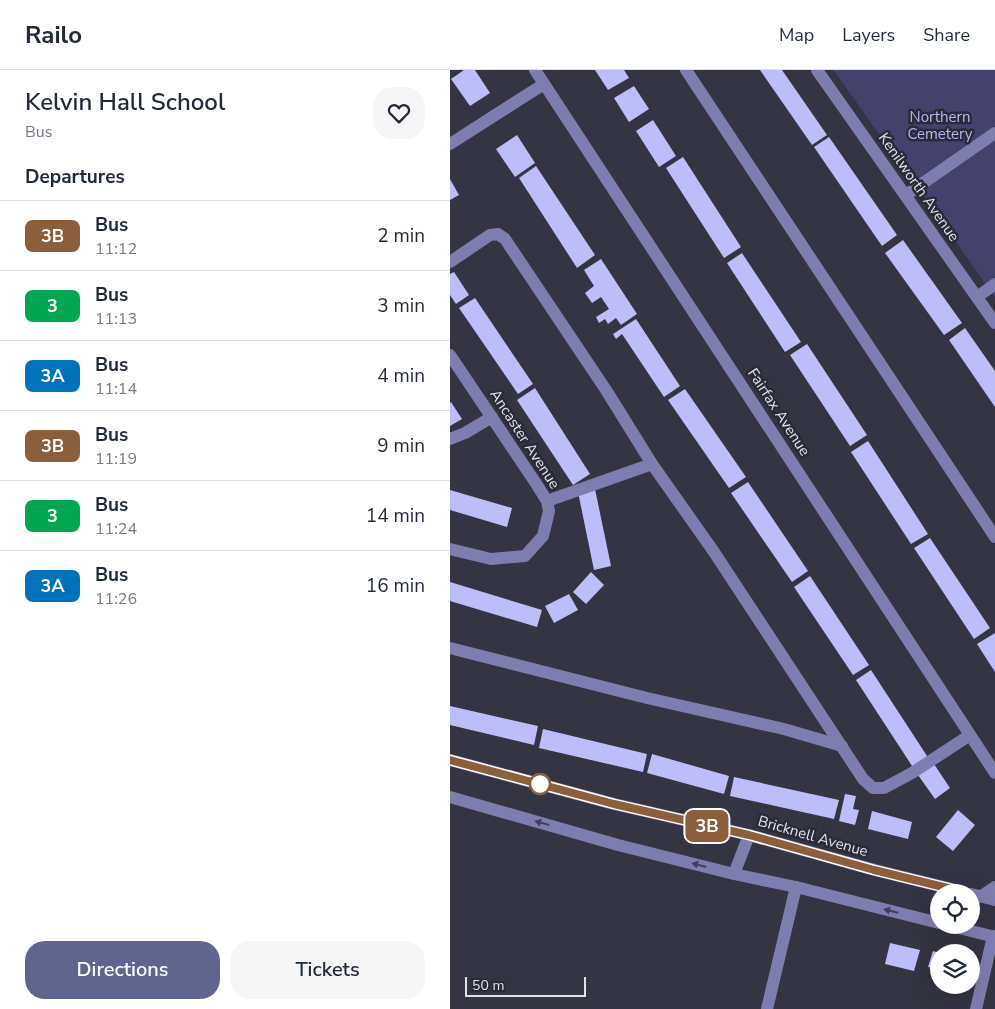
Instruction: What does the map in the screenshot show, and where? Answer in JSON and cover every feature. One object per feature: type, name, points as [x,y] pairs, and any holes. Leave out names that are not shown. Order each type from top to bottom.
[{"type":"street","name":"Fairfax Avenue","points":[[535,70],[995,773]]},
{"type":"street","points":[[686,70],[995,537]]},
{"type":"street","name":"Kenilworth Avenue","points":[[817,70],[995,323]]},
{"type":"street","points":[[450,144],[544,84]]},
{"type":"street","points":[[906,195],[995,133]]},
{"type":"street","points":[[450,262],[490,235],[498,234],[505,239],[606,390],[652,464],[714,552],[863,779],[873,788],[884,788],[912,773],[970,734]]},
{"type":"street","points":[[977,297],[995,284]]},
{"type":"street","name":"Ancaster Avenue","points":[[450,355],[547,501],[549,511],[543,536],[525,556],[491,559],[450,548]]},
{"type":"street","points":[[450,439],[465,434],[492,417]]},
{"type":"street","points":[[547,501],[652,464]]},
{"type":"street","points":[[450,648],[647,698],[784,729],[842,746]]},
{"type":"street","name":"Bricknell Avenue","points":[[450,760],[614,804],[749,835],[931,884]]},
{"type":"street","points":[[450,797],[734,874],[930,921]]},
{"type":"street","points":[[734,874],[749,835]]},
{"type":"street","points":[[980,894],[995,887]]},
{"type":"street","points":[[767,1009],[796,888]]},
{"type":"street","points":[[980,897],[995,900]]},
{"type":"street","points":[[976,1009],[994,937],[980,933]]},
{"type":"green space","name":"Northern Cemetery","points":[[833,70],[995,70],[995,297],[837,75]]},
{"type":"building","points":[[464,70],[475,70],[490,93],[470,106],[451,79]]},
{"type":"building","points":[[595,70],[624,70],[629,78],[608,90]]},
{"type":"building","points":[[760,70],[782,70],[827,135],[812,145]]},
{"type":"building","points":[[634,86],[649,109],[629,122],[614,98]]},
{"type":"building","points":[[653,120],[676,156],[659,167],[636,131]]},
{"type":"building","points":[[517,135],[535,163],[515,177],[496,149]]},
{"type":"building","points":[[829,137],[897,235],[882,246],[814,147]]},
{"type":"building","points":[[683,157],[741,247],[724,258],[666,168]]},
{"type":"building","points":[[536,166],[595,255],[577,268],[519,178]]},
{"type":"building","points":[[450,179],[459,195],[450,200]]},
{"type":"building","points":[[903,240],[962,323],[944,335],[885,253]]},
{"type":"building","points":[[742,253],[801,342],[785,352],[727,263]]},
{"type":"building","points":[[601,259],[637,314],[621,325],[616,318],[608,324],[605,319],[599,323],[596,317],[609,309],[601,297],[592,303],[585,293],[594,286],[584,270]]},
{"type":"building","points":[[454,272],[469,295],[456,304],[450,295],[450,274]]},
{"type":"building","points":[[475,298],[533,384],[518,394],[459,308]]},
{"type":"building","points":[[636,319],[680,386],[664,397],[622,334],[616,339],[613,334]]},
{"type":"building","points":[[965,328],[995,371],[995,407],[949,340]]},
{"type":"building","points":[[807,344],[867,435],[850,446],[790,355]]},
{"type":"building","points":[[535,388],[590,474],[573,485],[517,400]]},
{"type":"building","points":[[685,389],[746,477],[729,488],[668,400]]},
{"type":"building","points":[[450,403],[462,419],[450,426]]},
{"type":"building","points":[[868,441],[928,534],[911,544],[851,452]]},
{"type":"building","points":[[748,482],[808,571],[792,582],[731,493]]},
{"type":"building","points":[[595,489],[611,566],[594,570],[578,492]]},
{"type":"building","points":[[450,490],[512,508],[507,527],[450,510]]},
{"type":"building","points":[[930,538],[990,628],[974,639],[914,548]]},
{"type":"building","points":[[591,572],[604,585],[586,604],[573,592]]},
{"type":"building","points":[[810,576],[869,665],[853,675],[794,587]]},
{"type":"building","points":[[450,582],[542,610],[537,627],[450,601]]},
{"type":"building","points":[[569,594],[578,610],[554,623],[545,606]]},
{"type":"building","points":[[995,633],[995,672],[977,644]]},
{"type":"building","points":[[871,670],[929,759],[914,769],[856,680]]},
{"type":"building","points":[[450,706],[538,726],[534,745],[450,725]]},
{"type":"building","points":[[543,729],[647,754],[643,772],[539,748]]},
{"type":"building","points":[[652,754],[729,776],[724,794],[647,773]]},
{"type":"building","points":[[934,764],[950,788],[935,799],[918,775]]},
{"type":"building","points":[[734,777],[839,800],[834,819],[730,796]]},
{"type":"building","points":[[845,794],[856,796],[853,809],[859,810],[855,825],[839,821]]},
{"type":"building","points":[[958,810],[975,825],[953,851],[936,837]]},
{"type":"building","points":[[872,811],[912,822],[908,839],[868,829]]},
{"type":"building","points":[[890,943],[920,950],[914,971],[885,964]]},
{"type":"bus line","name":"3B","points":[[450,760],[614,804],[749,835],[931,884]]}]
